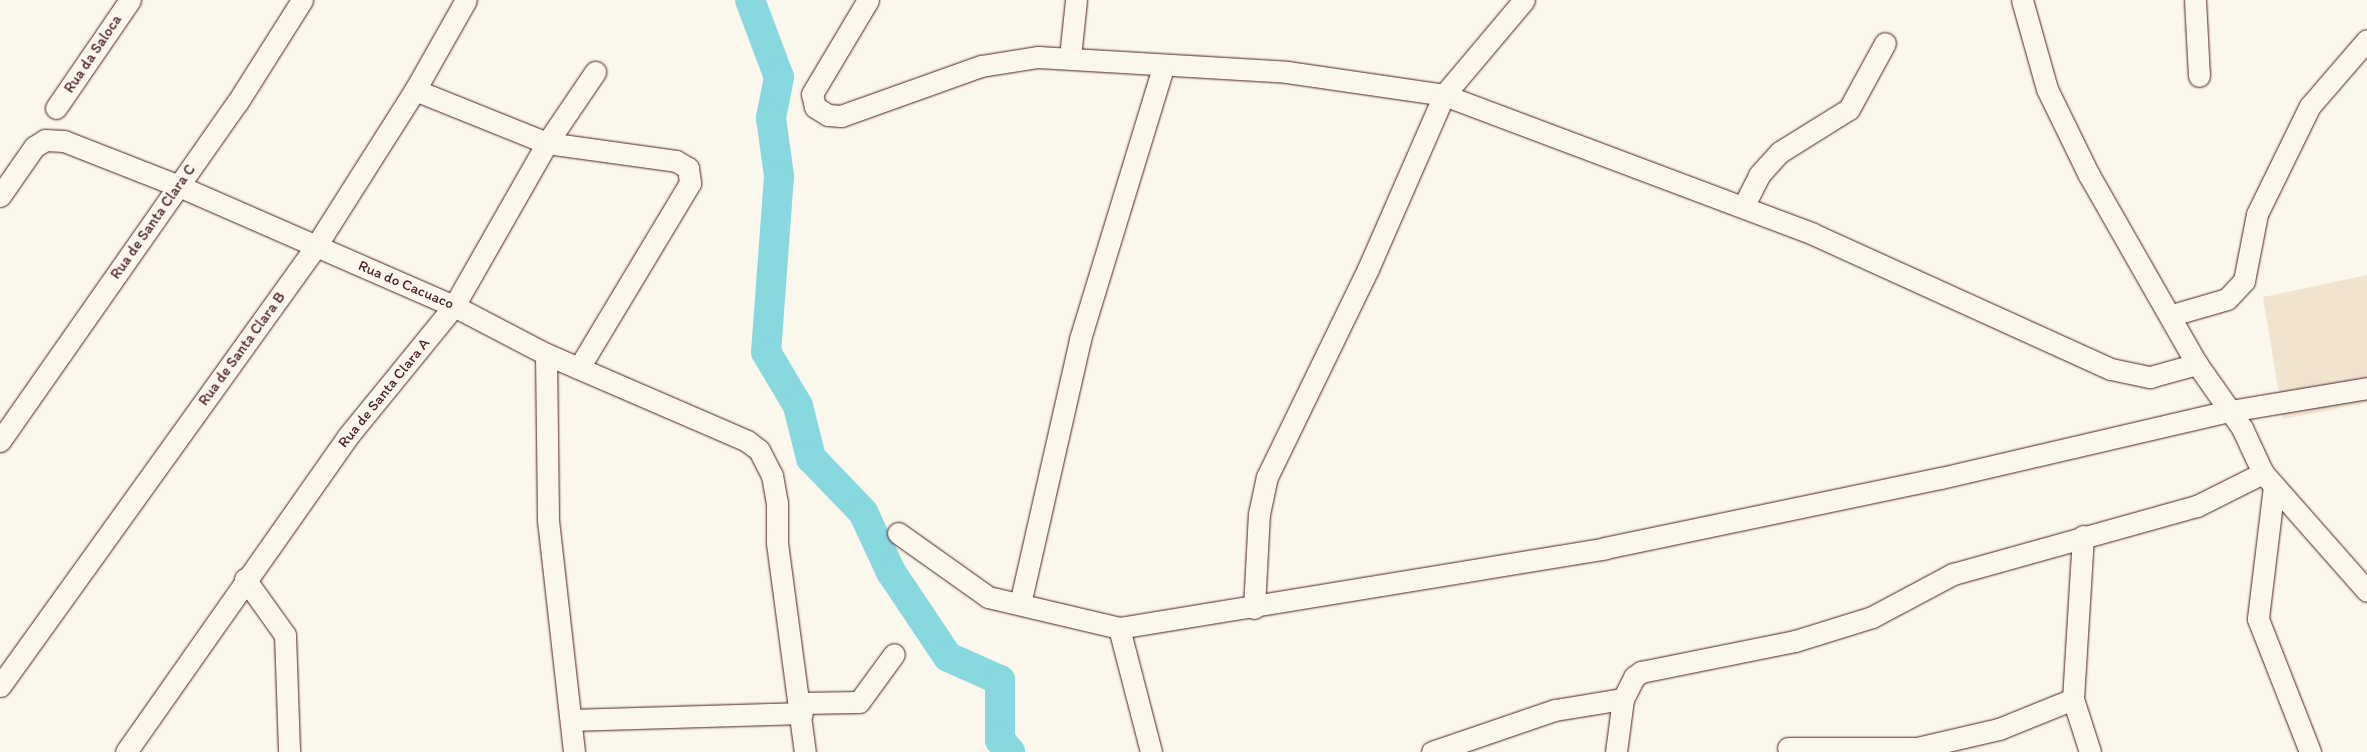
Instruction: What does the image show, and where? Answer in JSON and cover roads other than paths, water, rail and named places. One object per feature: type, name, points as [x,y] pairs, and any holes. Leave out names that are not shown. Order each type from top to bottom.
[{"type":"street","name":"Rua da Saloca","points":[[56,108],[130,0]]},
{"type":"street","name":"Rua de Santa Clara C","points":[[0,441],[179,186],[302,0]]},
{"type":"street","name":"Rua de Santa Clara B","points":[[0,686],[316,246],[415,90],[466,0]]},
{"type":"street","points":[[868,0],[812,94],[815,107],[828,115],[840,116],[981,66],[1070,57],[1162,67],[1287,72],[1444,94],[1743,207],[2111,369],[2150,377],[2197,364]]},
{"type":"street","points":[[1070,57],[1076,0]]},
{"type":"street","points":[[1254,608],[1259,514],[1267,477],[1368,269],[1444,94],[1524,0]]},
{"type":"street","points":[[2022,0],[2050,96],[2089,175],[2172,315],[2197,364],[2230,411],[2268,480],[2367,591]]},
{"type":"street","points":[[2195,0],[2199,76]]},
{"type":"street","points":[[2172,315],[2227,299],[2244,281],[2257,214],[2310,106],[2367,40]]},
{"type":"street","points":[[1743,207],[1759,175],[1780,152],[1849,109],[1885,43]]},
{"type":"street","points":[[1020,604],[1080,339],[1162,67]]},
{"type":"street","name":"Rua de Santa Clara A","points":[[126,752],[245,579],[348,436],[454,306],[547,143],[595,72]]},
{"type":"street","points":[[415,90],[547,143],[676,161],[688,168],[690,183],[579,368]]},
{"type":"street","name":"Rua do Cacuaco","points":[[0,196],[34,147],[46,140],[64,142],[179,186],[454,306],[546,354],[725,430],[759,450],[772,475],[777,502],[777,542],[801,708]]},
{"type":"street","points":[[546,354],[548,520],[572,720],[574,752]]},
{"type":"street","points":[[898,533],[988,597],[1119,628],[1254,608],[1604,548],[1941,478],[2230,411],[2367,388]]},
{"type":"street","points":[[1616,752],[1623,699],[1634,677],[1655,666],[1770,646],[1836,628],[1872,617],[1946,576],[2083,536],[2197,506],[2268,480]]},
{"type":"street","points":[[2268,480],[2258,619],[2310,752]]},
{"type":"street","points":[[2083,536],[2073,698],[2090,752]]},
{"type":"street","points":[[245,579],[283,628],[289,752]]},
{"type":"street","points":[[1119,628],[1151,752]]},
{"type":"street","points":[[572,720],[801,708],[859,702],[894,654]]},
{"type":"street","points":[[1788,748],[1917,748],[2000,729],[2073,698]]},
{"type":"street","points":[[1432,752],[1555,710],[1623,699]]},
{"type":"street","points":[[801,708],[805,752]]},
{"type":"waterway","points":[[750,0],[779,77],[771,118],[779,176],[766,352],[798,406],[811,458],[863,512],[891,572],[948,657],[1000,680],[1000,740],[1010,752]]}]
